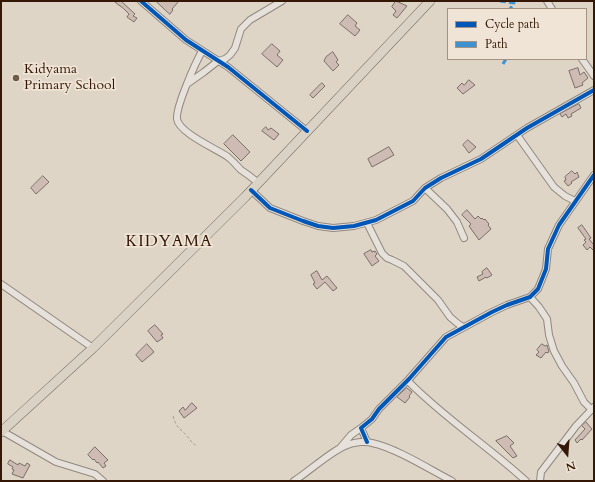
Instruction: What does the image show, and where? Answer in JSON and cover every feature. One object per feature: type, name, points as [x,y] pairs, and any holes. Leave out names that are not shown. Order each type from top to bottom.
[{"type":"highway","points":[[2,431],[93,348],[258,183],[430,1]]},
{"type":"street","points":[[141,1],[186,40],[252,85],[307,131]]},
{"type":"street","points":[[187,84],[218,61],[226,59],[235,48],[241,29],[250,20],[282,1]]},
{"type":"street","points":[[202,51],[187,84],[177,115],[178,123],[184,130],[228,157],[241,170],[258,183]]},
{"type":"street","points":[[583,60],[594,76]]},
{"type":"street","points":[[251,190],[270,208],[308,223],[333,228],[367,223],[383,217],[413,201],[426,188],[441,178],[481,159],[517,134],[594,90]]},
{"type":"street","points":[[517,134],[554,187],[564,196],[575,201]]},
{"type":"street","points":[[339,449],[346,440],[372,419],[379,409],[408,381],[446,337],[507,305],[530,297],[538,289],[546,269],[548,249],[559,225],[594,175]]},
{"type":"street","points":[[426,188],[447,209],[457,222],[464,238]]},
{"type":"street","points":[[367,223],[386,258],[404,266],[438,300],[450,317],[463,327]]},
{"type":"street","points":[[1,285],[93,348]]},
{"type":"street","points":[[530,297],[547,319],[549,335],[554,351],[562,366],[574,383],[584,402],[593,408],[576,426],[541,472],[540,481]]},
{"type":"street","points":[[408,381],[426,400],[484,444],[526,481]]},
{"type":"street","points":[[360,428],[367,442]]},
{"type":"street","points":[[2,431],[56,462],[95,474],[103,481]]},
{"type":"street","points":[[294,481],[339,449],[350,444],[367,442],[397,453],[452,481]]},
{"type":"path","points":[[173,416],[177,428],[187,436],[190,442],[198,446]]},
{"type":"building","points":[[114,1],[121,1],[135,14],[133,16],[137,18],[134,22],[127,17],[129,14]]},
{"type":"building","points":[[156,1],[179,1],[172,9],[173,10],[170,14]]},
{"type":"building","points":[[396,1],[407,6],[397,18],[393,15],[396,11],[392,7]]},
{"type":"building","points":[[348,15],[357,23],[355,26],[360,30],[355,36],[340,24]]},
{"type":"building","points":[[272,44],[280,51],[277,55],[283,60],[277,67],[262,54]]},
{"type":"building","points":[[333,52],[338,60],[336,62],[339,65],[333,71],[324,61],[326,57]]},
{"type":"building","points":[[578,68],[580,75],[584,72],[588,78],[582,83],[583,85],[575,88],[569,71]]},
{"type":"building","points":[[469,80],[475,85],[463,94],[457,88],[462,83],[464,85]]},
{"type":"building","points":[[322,83],[325,86],[313,98],[310,95]]},
{"type":"building","points":[[579,104],[581,108],[571,114],[572,116],[568,118],[566,114],[562,117],[560,114]]},
{"type":"building","points":[[266,127],[268,130],[271,128],[279,134],[274,140],[262,131]]},
{"type":"building","points":[[233,135],[250,152],[241,161],[224,144]]},
{"type":"building","points":[[468,140],[476,147],[469,153],[463,145]]},
{"type":"building","points":[[389,147],[394,155],[372,167],[368,159]]},
{"type":"building","points":[[572,171],[575,174],[577,172],[579,177],[568,186],[564,181],[566,180],[565,177]]},
{"type":"building","points":[[43,176],[49,182],[36,194],[31,188]]},
{"type":"building","points":[[467,210],[475,219],[478,216],[481,219],[485,219],[491,229],[479,240],[469,226],[471,224],[462,215]]},
{"type":"building","points":[[582,225],[591,238],[589,239],[594,245],[594,251],[590,247],[587,250],[583,245],[586,242],[584,240],[586,239],[578,228]]},
{"type":"building","points":[[371,250],[372,252],[375,251],[377,254],[375,256],[379,261],[372,266],[364,254]]},
{"type":"building","points":[[487,268],[492,275],[479,281],[477,277],[483,274],[482,272]]},
{"type":"building","points":[[317,271],[322,280],[327,276],[337,288],[333,291],[325,282],[317,289],[313,284],[315,283],[311,275]]},
{"type":"building","points":[[155,325],[163,334],[161,335],[163,338],[157,342],[148,331]]},
{"type":"building","points":[[147,344],[154,352],[142,362],[136,355]]},
{"type":"building","points":[[542,344],[545,346],[547,345],[549,352],[546,352],[541,358],[536,355],[539,352],[537,350]]},
{"type":"building","points":[[407,388],[412,392],[405,403],[397,397]]},
{"type":"building","points":[[192,403],[197,408],[184,418],[179,411],[183,407],[185,410]]},
{"type":"building","points":[[586,422],[592,429],[582,440],[581,439],[577,443],[575,440],[585,429],[582,426]]},
{"type":"building","points":[[507,436],[514,443],[510,446],[517,456],[513,458],[496,441]]},
{"type":"building","points":[[95,447],[108,460],[104,463],[106,466],[103,468],[98,462],[97,463],[88,455]]},
{"type":"building","points":[[10,460],[18,465],[19,463],[25,466],[27,463],[30,465],[23,478],[12,474],[14,470],[12,469],[13,467],[8,464]]},
{"type":"marked path","points":[[500,1],[514,3],[511,8]]},
{"type":"marked path","points":[[503,64],[505,60]]},
{"type":"cycle path","points":[[141,1],[186,40],[228,67],[307,131]]},
{"type":"cycle path","points":[[251,190],[270,208],[318,226],[333,228],[354,226],[376,220],[413,201],[425,188],[441,178],[481,159],[527,128],[594,90]]},
{"type":"cycle path","points":[[367,442],[361,428],[372,419],[379,409],[409,379],[446,337],[492,312],[530,297],[538,289],[546,269],[548,249],[559,225],[594,175]]},
{"type":"place","name":"Kidyama Primary School","points":[[16,78]]},
{"type":"district","name":"KIDYAMA","points":[[169,242]]}]
